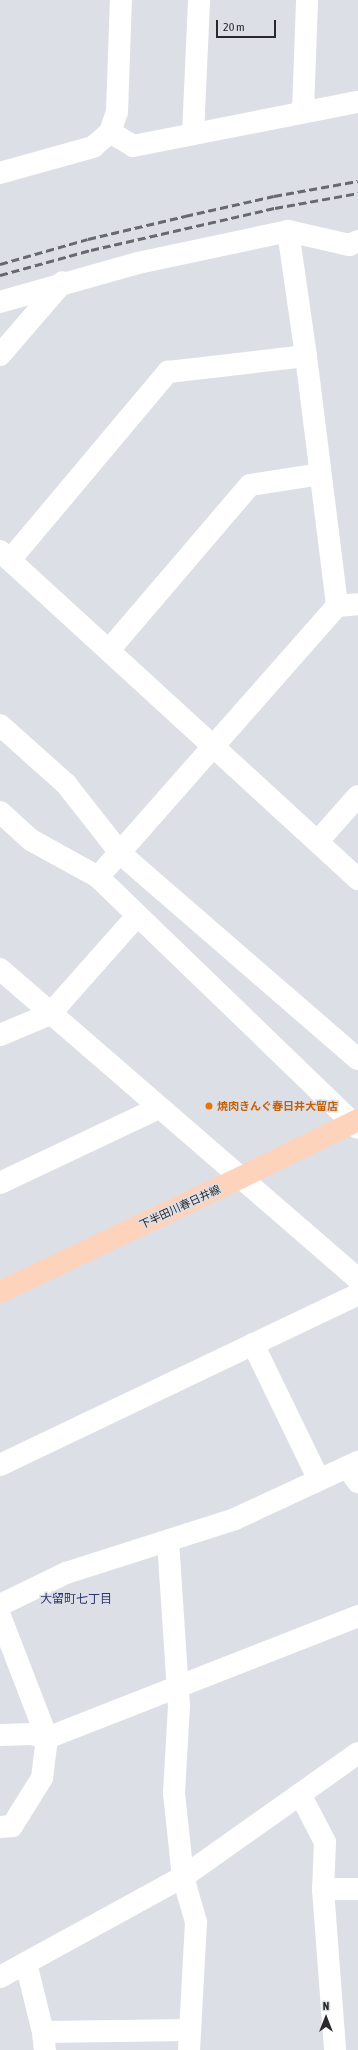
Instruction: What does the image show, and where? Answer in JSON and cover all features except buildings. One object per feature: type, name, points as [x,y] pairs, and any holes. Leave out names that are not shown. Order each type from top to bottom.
[{"type":"main road","name":"下半田川春日井線","points":[[0,1292],[356,1123]]},
{"type":"street","points":[[0,173],[93,147],[110,132],[117,112],[121,0]]},
{"type":"street","points":[[193,134],[199,0]]},
{"type":"street","points":[[303,111],[306,0]]},
{"type":"street","points":[[110,132],[133,146],[303,111],[358,102]]},
{"type":"street","points":[[0,302],[64,282],[288,231],[349,245],[358,241]]},
{"type":"street","points":[[98,877],[121,854],[214,747],[348,605],[320,474],[306,356],[288,231]]},
{"type":"street","points":[[0,355],[64,282]]},
{"type":"street","points":[[306,356],[168,372],[5,555],[358,879]]},
{"type":"street","points":[[109,650],[250,485],[320,474]]},
{"type":"street","points":[[0,725],[66,784],[121,854],[358,1059]]},
{"type":"street","points":[[318,841],[358,796]]},
{"type":"street","points":[[0,812],[31,840],[98,877],[136,917],[356,1123]]},
{"type":"street","points":[[0,1035],[50,1014],[136,917]]},
{"type":"street","points":[[0,969],[50,1014],[358,1279]]},
{"type":"street","points":[[0,1183],[159,1108]]},
{"type":"street","points":[[0,1465],[358,1294]]},
{"type":"street","points":[[254,1344],[319,1480]]},
{"type":"street","points":[[0,1605],[66,1573],[235,1519],[319,1480],[354,1470]]},
{"type":"street","points":[[26,1963],[44,2041],[189,2040],[196,1922],[183,1877],[174,1793],[179,1706],[168,1541]]},
{"type":"street","points":[[0,1616],[47,1738],[42,1778],[12,1826],[0,1827]]},
{"type":"street","points":[[0,1734],[32,1734],[47,1738],[178,1688],[358,1616]]},
{"type":"street","points":[[0,1977],[183,1877],[358,1753]]},
{"type":"street","points":[[300,1794],[325,1842],[323,1889],[335,2050]]},
{"type":"street","points":[[323,1889],[358,1889]]},
{"type":"railway","points":[[0,264],[88,239],[185,216],[274,196],[358,181]]},
{"type":"railway","points":[[0,275],[91,250],[275,208],[358,193]]},
{"type":"place","name":"焼肉きんぐ春日井大留店","points":[[209,1106]]},
{"type":"district","name":"大留町七丁目","points":[[76,1600]]}]
